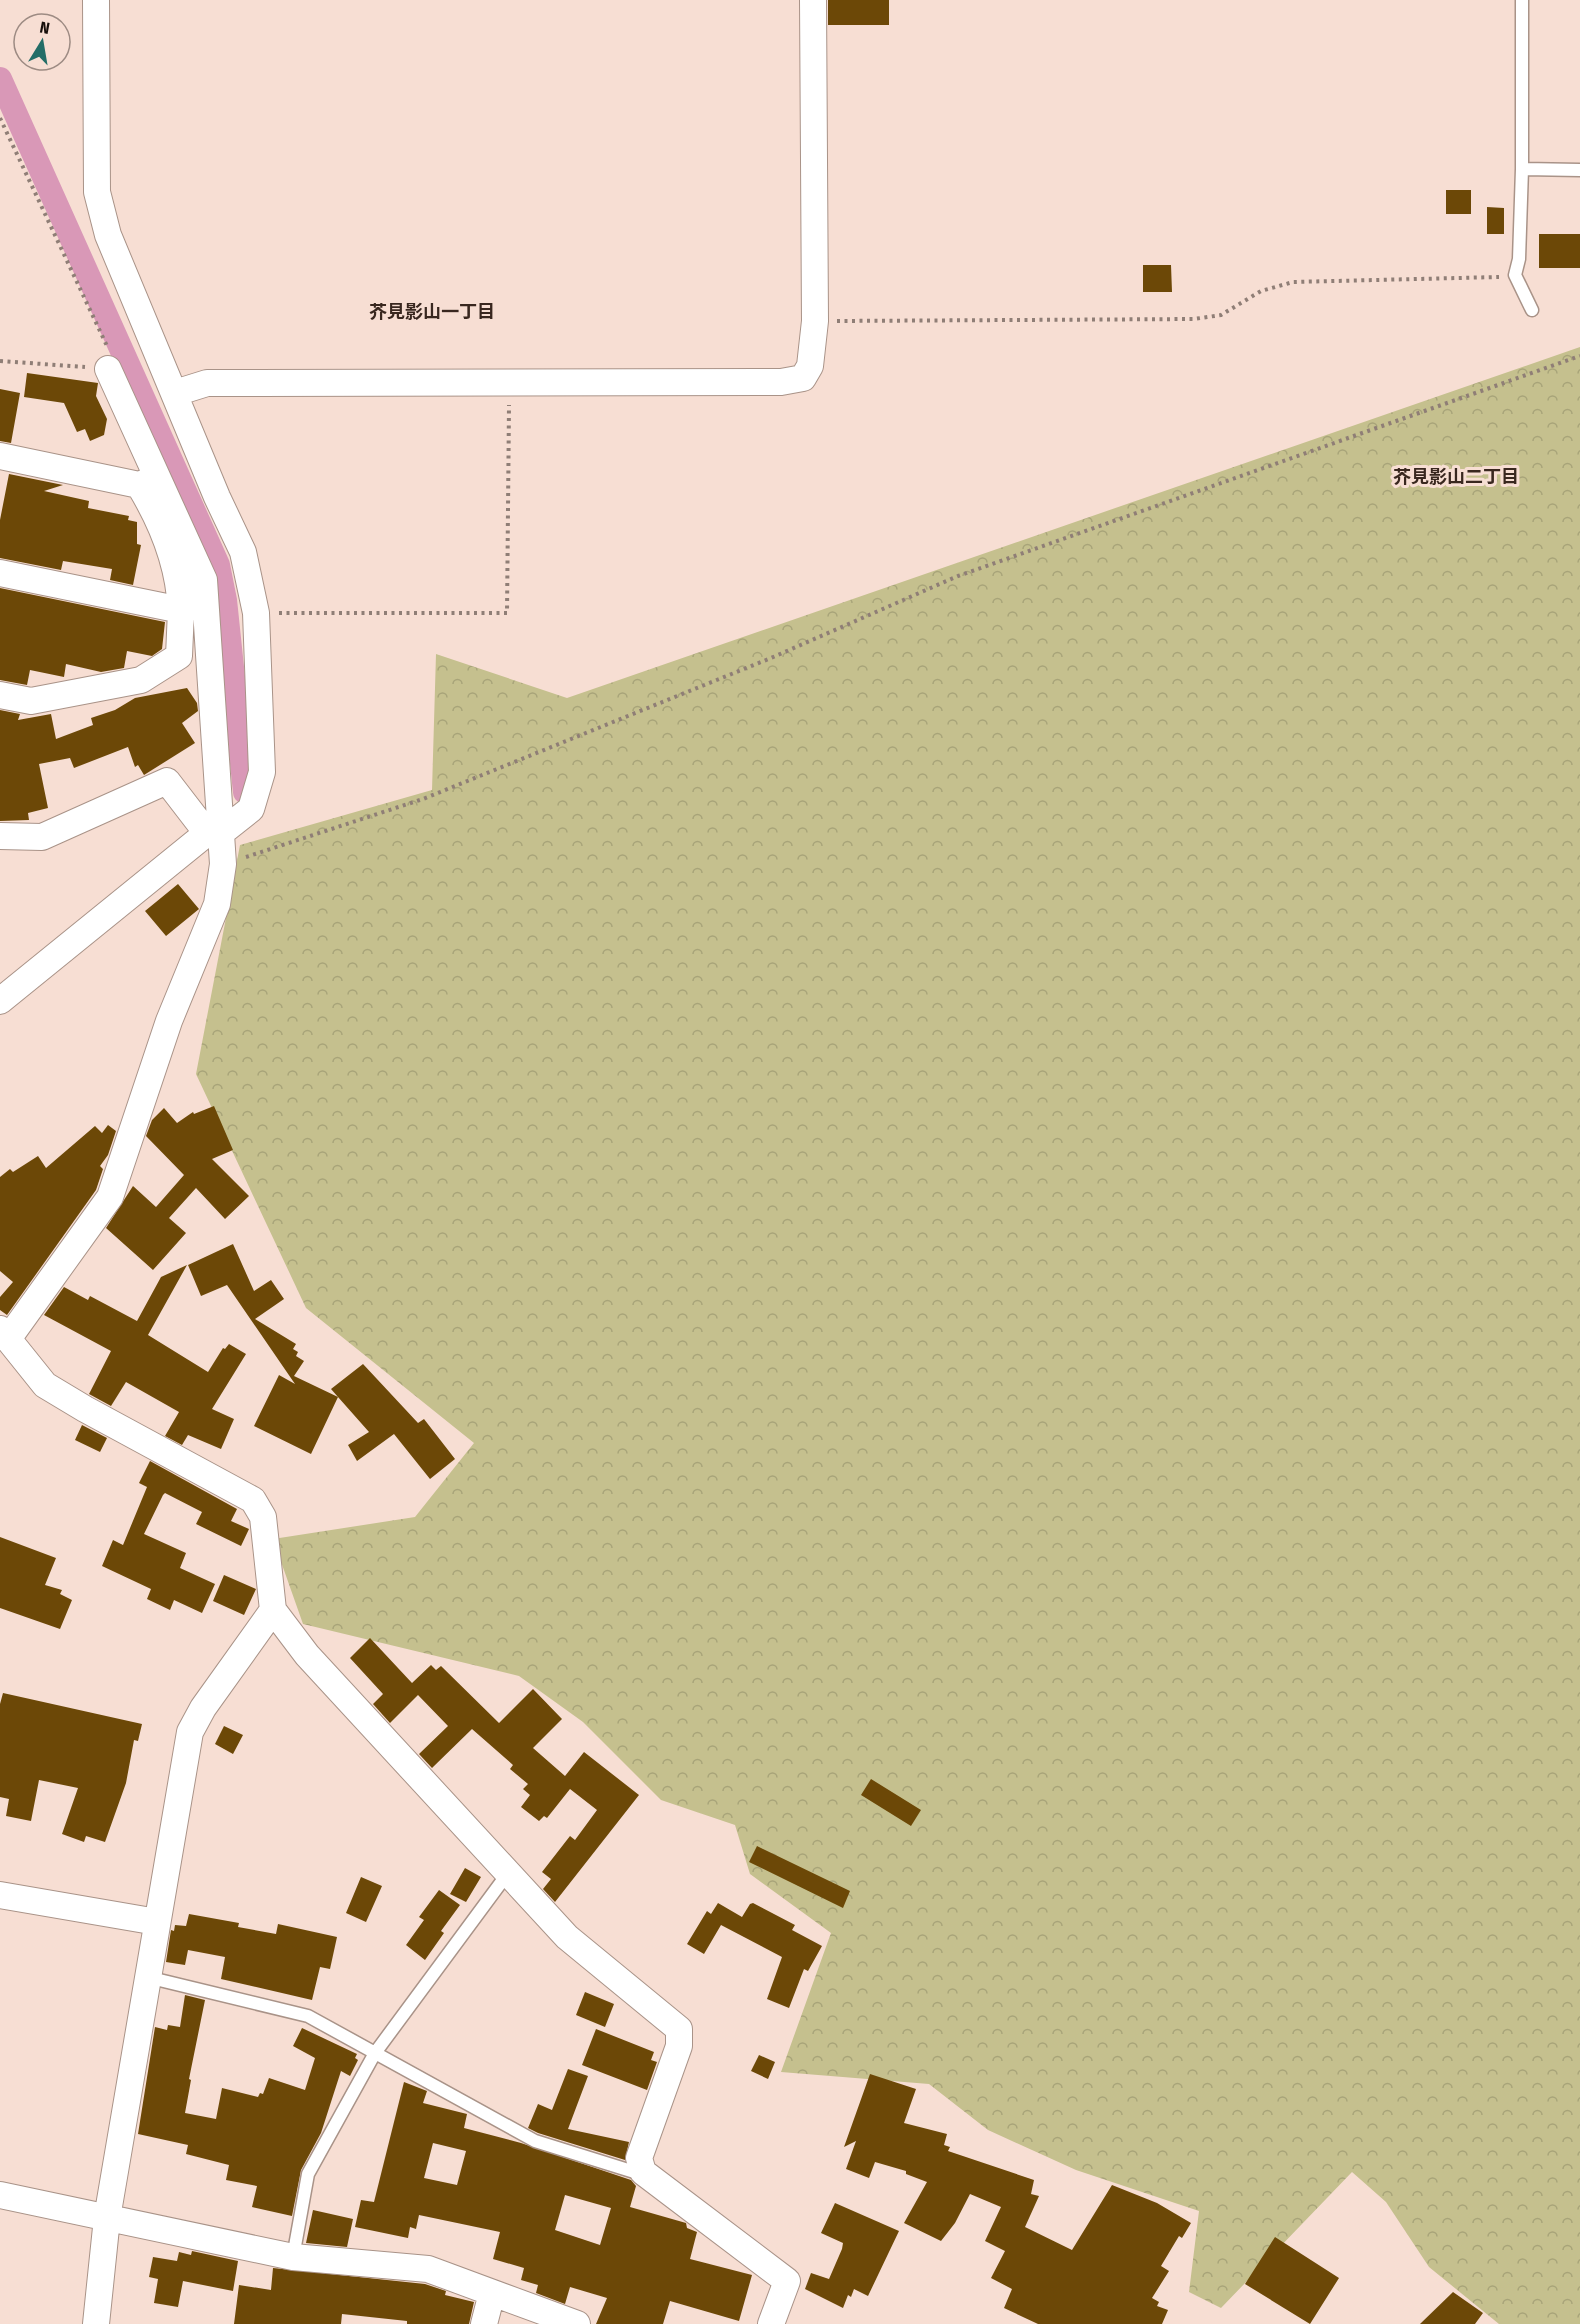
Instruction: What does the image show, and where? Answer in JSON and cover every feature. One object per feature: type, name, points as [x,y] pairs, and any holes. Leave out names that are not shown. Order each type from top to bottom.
[{"type":"street","points":[[0,1001],[214,833],[251,809],[262,772],[256,614],[243,552],[217,497],[108,235],[97,192],[96,0]]},
{"type":"street","points":[[175,393],[207,383],[781,382],[803,378],[810,366],[815,321],[813,0]]},
{"type":"street","points":[[0,695],[30,701],[141,680],[179,656],[180,581],[149,481],[108,369]]},
{"type":"street","points":[[0,456],[149,481]]},
{"type":"street","points":[[149,481],[204,580],[214,833],[223,864],[217,904],[168,1021],[110,1197],[4,1334],[45,1385],[253,1500],[263,1517],[273,1610],[307,1655],[567,1937],[679,2029],[679,2046],[639,2158],[643,2172],[787,2281],[771,2324]]},
{"type":"street","points":[[0,573],[181,610]]},
{"type":"street","points":[[0,836],[42,837],[167,781],[214,833]]},
{"type":"street","points":[[96,2324],[107,2218],[190,1732],[203,1708],[273,1610]]},
{"type":"street","points":[[0,1895],[157,1922]]},
{"type":"street","points":[[0,2195],[293,2257],[428,2269],[578,2324]]},
{"type":"street","points":[[484,2324],[492,2293]]},
{"type":"lane","points":[[1522,0],[1522,169],[1519,260],[1515,275],[1532,310]]},
{"type":"lane","points":[[1522,169],[1580,170]]},
{"type":"lane","points":[[293,2257],[308,2174],[375,2053],[508,1873]]},
{"type":"lane","points":[[147,1977],[308,2016],[535,2141],[651,2177]]},
{"type":"path","points":[[0,118],[113,359],[108,369],[0,361]]},
{"type":"path","points":[[815,321],[1194,319],[1221,315],[1261,291],[1293,282],[1515,275]]},
{"type":"path","points":[[223,864],[423,800],[771,658],[958,576],[1580,356]]},
{"type":"path","points":[[256,614],[507,613],[509,381]]},
{"type":"green space","points":[[1580,347],[1580,2324],[1499,2324],[1429,2267],[1386,2202],[1352,2172],[1221,2308],[1189,2292],[1199,2211],[1076,2170],[988,2130],[929,2084],[781,2072],[831,1933],[750,1874],[735,1825],[661,1800],[583,1722],[519,1676],[303,1624],[273,1539],[415,1517],[474,1443],[306,1308],[196,1074],[240,845],[432,790],[436,654],[567,698]]},
{"type":"building","points":[[828,0],[889,0],[889,25],[828,25]]},
{"type":"building","points":[[1446,190],[1471,190],[1471,214],[1446,214]]},
{"type":"building","points":[[1487,207],[1504,208],[1504,234],[1487,234]]},
{"type":"building","points":[[1539,234],[1580,234],[1580,268],[1539,268]]},
{"type":"building","points":[[1143,265],[1171,265],[1172,292],[1143,292]]},
{"type":"building","points":[[27,373],[98,383],[96,396],[107,419],[104,435],[90,441],[85,429],[77,432],[64,403],[24,397]]},
{"type":"building","points":[[0,389],[20,393],[11,443],[0,441]]},
{"type":"building","points":[[9,474],[63,485],[44,491],[89,501],[88,508],[129,516],[128,520],[137,522],[137,544],[141,545],[133,585],[110,580],[112,569],[63,561],[61,570],[0,558],[0,520]]},
{"type":"building","points":[[0,588],[165,622],[162,649],[152,656],[127,651],[124,668],[101,672],[66,664],[64,677],[30,670],[27,685],[0,680]]},
{"type":"building","points":[[187,688],[197,703],[198,711],[182,723],[195,743],[144,775],[138,765],[135,767],[128,747],[74,768],[70,758],[39,764],[48,808],[28,813],[29,820],[0,821],[0,710],[20,714],[18,720],[51,714],[56,739],[93,725],[91,718],[115,710],[135,698]]},
{"type":"building","points":[[178,884],[199,909],[166,936],[145,911]]},
{"type":"building","points":[[214,1106],[233,1150],[212,1159],[249,1196],[225,1219],[196,1188],[169,1218],[186,1233],[153,1270],[106,1228],[133,1186],[156,1207],[184,1175],[146,1136],[152,1120],[164,1108],[177,1123],[193,1112],[194,1114]]},
{"type":"building","points":[[108,1125],[116,1131],[108,1155],[100,1166],[103,1169],[96,1190],[7,1315],[0,1310],[0,1297],[13,1282],[0,1271],[0,1177],[10,1169],[13,1172],[38,1156],[46,1168],[95,1126],[102,1133]]},
{"type":"building","points":[[233,1244],[254,1291],[271,1280],[284,1299],[255,1319],[296,1344],[293,1349],[298,1352],[296,1356],[304,1361],[294,1376],[338,1397],[311,1454],[254,1426],[279,1375],[295,1384],[227,1285],[201,1296],[188,1265]]},
{"type":"building","points":[[187,1265],[148,1335],[208,1372],[223,1348],[225,1349],[229,1344],[246,1354],[212,1409],[234,1419],[221,1449],[188,1435],[182,1445],[165,1436],[179,1412],[126,1382],[111,1406],[89,1394],[111,1351],[44,1315],[64,1287],[88,1300],[90,1296],[137,1321],[161,1277]]},
{"type":"building","points":[[363,1364],[418,1423],[424,1419],[455,1459],[430,1479],[394,1434],[357,1461],[348,1445],[369,1432],[331,1389]]},
{"type":"building","points":[[82,1425],[107,1438],[100,1452],[75,1440]]},
{"type":"building","points":[[150,1461],[237,1509],[231,1521],[249,1529],[241,1546],[196,1524],[202,1512],[165,1493],[163,1495],[144,1534],[186,1553],[180,1568],[215,1584],[202,1613],[174,1600],[170,1610],[147,1599],[151,1589],[102,1566],[113,1540],[123,1545],[147,1487],[139,1483]]},
{"type":"building","points":[[0,1537],[56,1558],[45,1585],[62,1590],[60,1594],[72,1600],[60,1629],[0,1608]]},
{"type":"building","points":[[224,1575],[256,1589],[244,1615],[213,1601]]},
{"type":"building","points":[[370,1638],[412,1683],[431,1665],[436,1670],[441,1666],[499,1723],[533,1689],[562,1719],[533,1748],[565,1776],[584,1752],[639,1795],[555,1902],[543,1889],[551,1879],[542,1872],[570,1836],[575,1840],[597,1810],[570,1789],[547,1818],[544,1816],[539,1821],[521,1807],[530,1795],[523,1789],[528,1784],[510,1769],[513,1765],[472,1729],[432,1768],[419,1754],[448,1726],[418,1695],[390,1723],[373,1704],[383,1694],[350,1658]]},
{"type":"building","points":[[3,1693],[142,1724],[138,1741],[134,1740],[126,1783],[105,1842],[86,1836],[84,1842],[62,1834],[78,1788],[39,1780],[31,1821],[6,1816],[9,1799],[0,1797],[0,1704]]},
{"type":"building","points":[[224,1726],[243,1735],[233,1754],[215,1744]]},
{"type":"building","points":[[871,1779],[921,1810],[911,1826],[861,1795]]},
{"type":"building","points":[[757,1846],[850,1891],[843,1908],[749,1862]]},
{"type":"building","points":[[465,1868],[481,1877],[466,1902],[450,1894]]},
{"type":"building","points":[[361,1877],[382,1886],[366,1922],[346,1913]]},
{"type":"building","points":[[439,1890],[460,1905],[441,1931],[444,1933],[425,1960],[406,1945],[424,1920],[419,1917]]},
{"type":"building","points":[[718,1903],[742,1917],[753,1903],[795,1925],[792,1930],[822,1946],[808,1971],[804,1969],[789,2008],[767,1999],[782,1957],[721,1925],[704,1954],[687,1944],[707,1911],[711,1914]]},
{"type":"building","points":[[189,1914],[239,1923],[238,1927],[276,1934],[278,1924],[337,1937],[330,1969],[320,1967],[312,2000],[221,1979],[225,1957],[188,1950],[185,1965],[166,1962],[171,1930],[174,1931],[175,1925],[186,1926]]},
{"type":"building","points":[[585,1992],[614,2004],[605,2027],[576,2015]]},
{"type":"building","points":[[185,1995],[205,2000],[189,2079],[191,2080],[185,2113],[216,2119],[222,2088],[258,2097],[260,2093],[263,2094],[269,2078],[305,2090],[315,2058],[293,2046],[302,2028],[357,2054],[355,2058],[358,2060],[350,2076],[341,2071],[321,2133],[301,2170],[292,2216],[252,2207],[257,2186],[226,2180],[229,2165],[186,2154],[188,2145],[138,2134],[155,2027],[167,2030],[168,2025],[180,2027]]},
{"type":"building","points":[[596,2029],[654,2052],[651,2060],[657,2062],[647,2090],[582,2065]]},
{"type":"building","points":[[759,2055],[775,2062],[768,2079],[751,2071]]},
{"type":"building","points":[[568,2069],[588,2076],[568,2129],[629,2142],[625,2160],[528,2128],[538,2104],[552,2110]]},
{"type":"building","points":[[870,2074],[916,2089],[904,2123],[947,2134],[944,2145],[950,2147],[948,2151],[1034,2180],[1031,2194],[1039,2196],[1025,2227],[1072,2250],[1112,2185],[1157,2203],[1191,2223],[1182,2238],[1179,2236],[1161,2266],[1169,2271],[1152,2298],[1159,2302],[1157,2306],[1168,2310],[1162,2324],[1038,2324],[1004,2308],[1012,2289],[991,2278],[1005,2251],[985,2241],[1001,2207],[970,2194],[955,2223],[941,2241],[904,2223],[927,2182],[906,2174],[906,2171],[875,2162],[869,2178],[846,2169],[856,2141],[844,2147]]},
{"type":"building","points":[[404,2082],[427,2091],[423,2103],[467,2114],[464,2128],[521,2143],[631,2180],[636,2186],[630,2207],[686,2223],[687,2228],[697,2232],[690,2259],[752,2275],[739,2321],[670,2301],[663,2324],[596,2324],[607,2298],[570,2287],[565,2304],[536,2293],[538,2285],[521,2280],[524,2268],[493,2259],[500,2232],[419,2215],[416,2229],[410,2227],[408,2238],[355,2227],[361,2200],[374,2202]],"holes":[[[433,2143],[466,2151],[457,2185],[424,2178]],[[565,2195],[611,2208],[600,2245],[555,2230]]]},
{"type":"building","points":[[835,2203],[899,2231],[868,2296],[854,2289],[851,2297],[848,2295],[843,2308],[805,2289],[811,2273],[829,2279],[842,2249],[843,2243],[821,2233]]},
{"type":"building","points":[[313,2210],[353,2219],[347,2247],[306,2243]]},
{"type":"building","points":[[1275,2237],[1339,2278],[1310,2324],[1245,2284]]},
{"type":"building","points":[[192,2251],[238,2261],[233,2291],[183,2281],[178,2307],[154,2303],[158,2279],[149,2277],[153,2257],[177,2261],[179,2252],[191,2255]]},
{"type":"building","points":[[273,2268],[425,2284],[446,2291],[445,2295],[474,2302],[469,2324],[407,2324],[407,2321],[342,2314],[341,2324],[234,2324],[239,2285],[271,2290]]},
{"type":"building","points":[[1453,2292],[1483,2313],[1475,2324],[1420,2324]]},
{"type":"waterway","points":[[0,79],[218,565],[225,600],[245,792]]},
{"type":"district","name":"芥見影山一丁目","points":[[432,312]]},
{"type":"district","name":"芥見影山二丁目","points":[[1456,477]]}]
